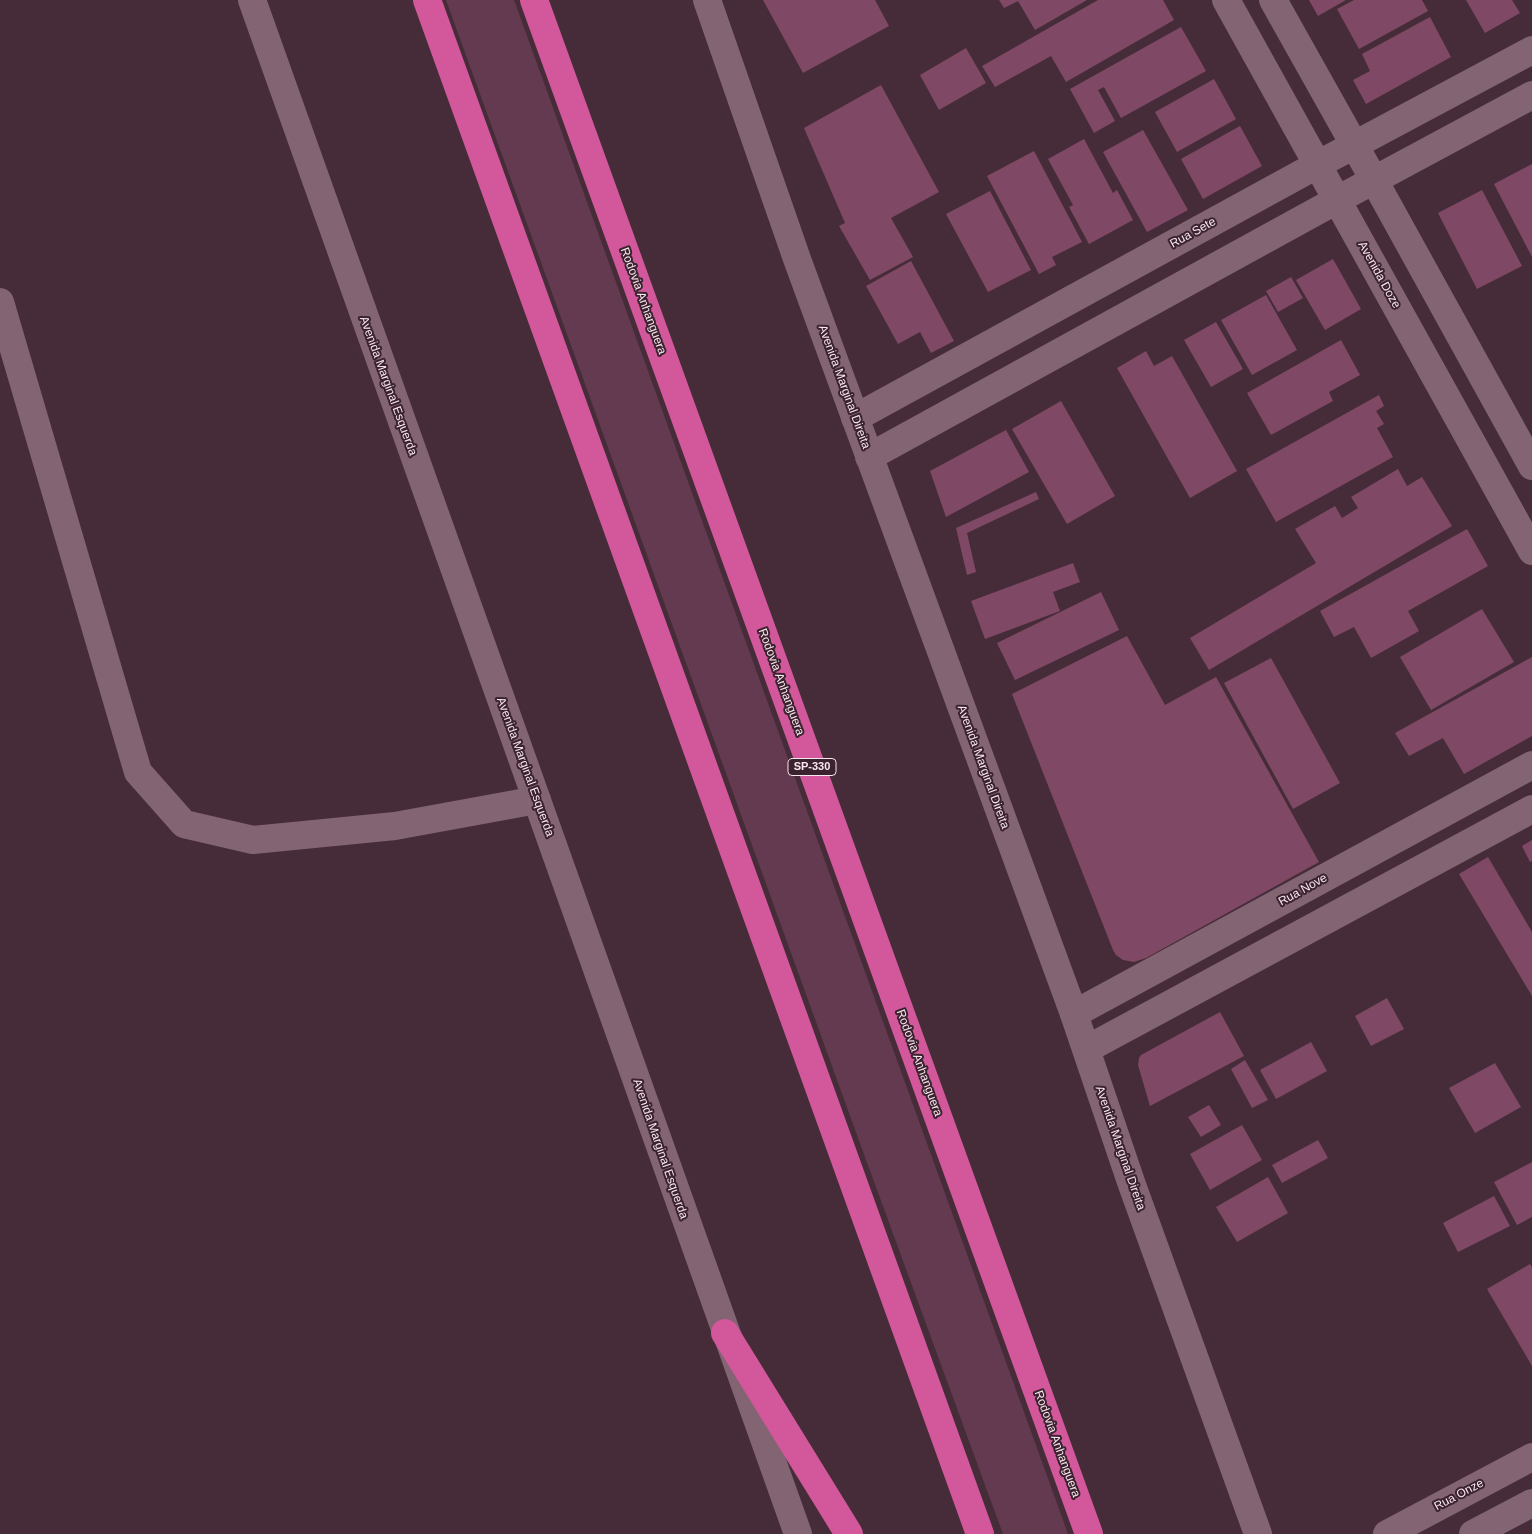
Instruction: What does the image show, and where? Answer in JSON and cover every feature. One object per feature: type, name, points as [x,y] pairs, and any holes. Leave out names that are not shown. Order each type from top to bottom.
[{"type":"highway","points":[[427,0],[980,1534]]},
{"type":"highway","name":"Rodovia Anhanguera","points":[[534,0],[1089,1534]]},
{"type":"highway","points":[[725,1333],[849,1534]]},
{"type":"street","name":"Avenida Marginal Esquerda","points":[[252,0],[798,1534]]},
{"type":"street","name":"Avenida Marginal Direita","points":[[707,0],[797,259],[1087,1049],[1134,1191],[1258,1534]]},
{"type":"street","name":"Avenida Doze","points":[[1226,0],[1532,551]]},
{"type":"street","points":[[1273,0],[1532,466]]},
{"type":"street","name":"Rua Sete","points":[[855,418],[1317,165],[1532,50]]},
{"type":"street","points":[[870,457],[1532,94]]},
{"type":"street","points":[[0,302],[138,772],[184,824],[253,840],[395,826],[537,800]]},
{"type":"street","points":[[1049,312],[1066,350]]},
{"type":"street","name":"Rua Nove","points":[[1074,1014],[1532,765]]},
{"type":"street","points":[[1087,1049],[1532,809]]},
{"type":"street","name":"Rua Onze","points":[[1387,1534],[1532,1457]]},
{"type":"street","points":[[1473,1534],[1532,1502]]},
{"type":"shaded area","points":[[446,0],[514,0],[1068,1534],[1003,1534]]},
{"type":"building","points":[[763,0],[875,0],[889,26],[803,73]]},
{"type":"building","points":[[999,0],[1087,0],[1035,30],[1018,1],[1004,8]]},
{"type":"building","points":[[1098,0],[1163,0],[1174,20],[1066,82],[1051,56],[995,87],[982,66]]},
{"type":"building","points":[[1309,0],[1346,0],[1318,16]]},
{"type":"building","points":[[1354,0],[1422,0],[1428,11],[1359,49],[1337,9]]},
{"type":"building","points":[[1466,0],[1512,0],[1520,13],[1485,33]]},
{"type":"building","points":[[1430,17],[1451,57],[1366,104],[1353,80],[1370,71],[1362,54]]},
{"type":"building","points":[[1181,27],[1206,71],[1121,118],[1104,87],[1098,90],[1115,121],[1094,133],[1070,89]]},
{"type":"building","points":[[966,48],[986,83],[939,110],[920,75]]},
{"type":"building","points":[[1214,79],[1236,119],[1177,152],[1155,112]]},
{"type":"building","points":[[881,85],[939,192],[891,218],[913,257],[870,280],[839,226],[845,223],[804,128]]},
{"type":"building","points":[[1240,126],[1262,166],[1203,199],[1181,159]]},
{"type":"building","points":[[1143,130],[1188,210],[1147,232],[1103,152]]},
{"type":"building","points":[[1084,139],[1113,193],[1117,190],[1133,220],[1089,244],[1069,207],[1073,205],[1048,159]]},
{"type":"building","points":[[1034,151],[1082,242],[1052,257],[1056,265],[1039,274],[987,176]]},
{"type":"building","points":[[1532,164],[1532,257],[1494,184]]},
{"type":"building","points":[[1482,190],[1522,266],[1477,289],[1438,213]]},
{"type":"building","points":[[990,191],[1031,270],[988,292],[946,214]]},
{"type":"building","points":[[1333,259],[1361,309],[1325,330],[1296,280]]},
{"type":"building","points":[[911,261],[954,341],[931,353],[920,332],[898,344],[866,286]]},
{"type":"building","points":[[1291,277],[1303,298],[1278,312],[1266,291]]},
{"type":"building","points":[[1266,295],[1297,350],[1252,375],[1221,320]]},
{"type":"building","points":[[1216,322],[1243,369],[1211,387],[1184,340]]},
{"type":"building","points":[[1341,340],[1360,375],[1329,392],[1333,401],[1271,435],[1247,393]]},
{"type":"building","points":[[1146,351],[1154,366],[1172,356],[1237,471],[1190,498],[1117,368]]},
{"type":"building","points":[[1379,395],[1384,406],[1376,411],[1384,424],[1377,428],[1393,457],[1276,522],[1246,469]]},
{"type":"building","points":[[1061,401],[1115,496],[1067,524],[1012,429]]},
{"type":"building","points":[[1006,430],[1029,472],[946,517],[930,471]]},
{"type":"building","points":[[1398,469],[1407,486],[1422,477],[1452,526],[1209,670],[1190,638],[1316,563],[1295,529],[1335,506],[1342,518],[1358,508],[1351,497]]},
{"type":"building","points":[[1036,492],[1039,499],[967,533],[976,572],[967,575],[956,528]]},
{"type":"building","points":[[1467,529],[1488,566],[1408,611],[1419,631],[1371,658],[1354,627],[1334,637],[1320,611]]},
{"type":"building","points":[[1073,563],[1080,582],[1053,592],[1060,611],[985,639],[971,601]]},
{"type":"building","points":[[1101,592],[1119,630],[1015,680],[997,643]]},
{"type":"building","points":[[1482,609],[1514,662],[1431,710],[1400,657]]},
{"type":"building","points":[[1127,636],[1165,705],[1216,677],[1319,862],[1146,958],[1134,962],[1123,960],[1113,950],[1012,694]]},
{"type":"building","points":[[1532,657],[1532,736],[1464,774],[1443,738],[1409,756],[1395,733]]},
{"type":"building","points":[[1271,658],[1340,783],[1293,809],[1224,683]]},
{"type":"building","points":[[1532,840],[1532,861],[1530,862],[1522,846]]},
{"type":"building","points":[[1488,857],[1532,932],[1532,996],[1459,874]]},
{"type":"building","points":[[1387,998],[1404,1029],[1371,1046],[1355,1016]]},
{"type":"building","points":[[1220,1012],[1244,1056],[1150,1106],[1138,1065],[1141,1055]]},
{"type":"building","points":[[1311,1042],[1327,1071],[1276,1099],[1260,1070]]},
{"type":"building","points":[[1245,1060],[1268,1100],[1252,1108],[1231,1069]]},
{"type":"building","points":[[1495,1063],[1521,1107],[1475,1133],[1449,1088]]},
{"type":"building","points":[[1209,1105],[1221,1125],[1201,1137],[1188,1117]]},
{"type":"building","points":[[1242,1125],[1262,1160],[1210,1190],[1190,1154]]},
{"type":"building","points":[[1318,1140],[1328,1158],[1282,1183],[1272,1165]]},
{"type":"building","points":[[1532,1162],[1532,1217],[1517,1225],[1494,1182]]},
{"type":"building","points":[[1268,1177],[1288,1213],[1237,1242],[1216,1207]]},
{"type":"building","points":[[1494,1196],[1510,1226],[1458,1252],[1443,1223]]},
{"type":"building","points":[[1530,1264],[1532,1267],[1532,1366],[1487,1289]]}]
